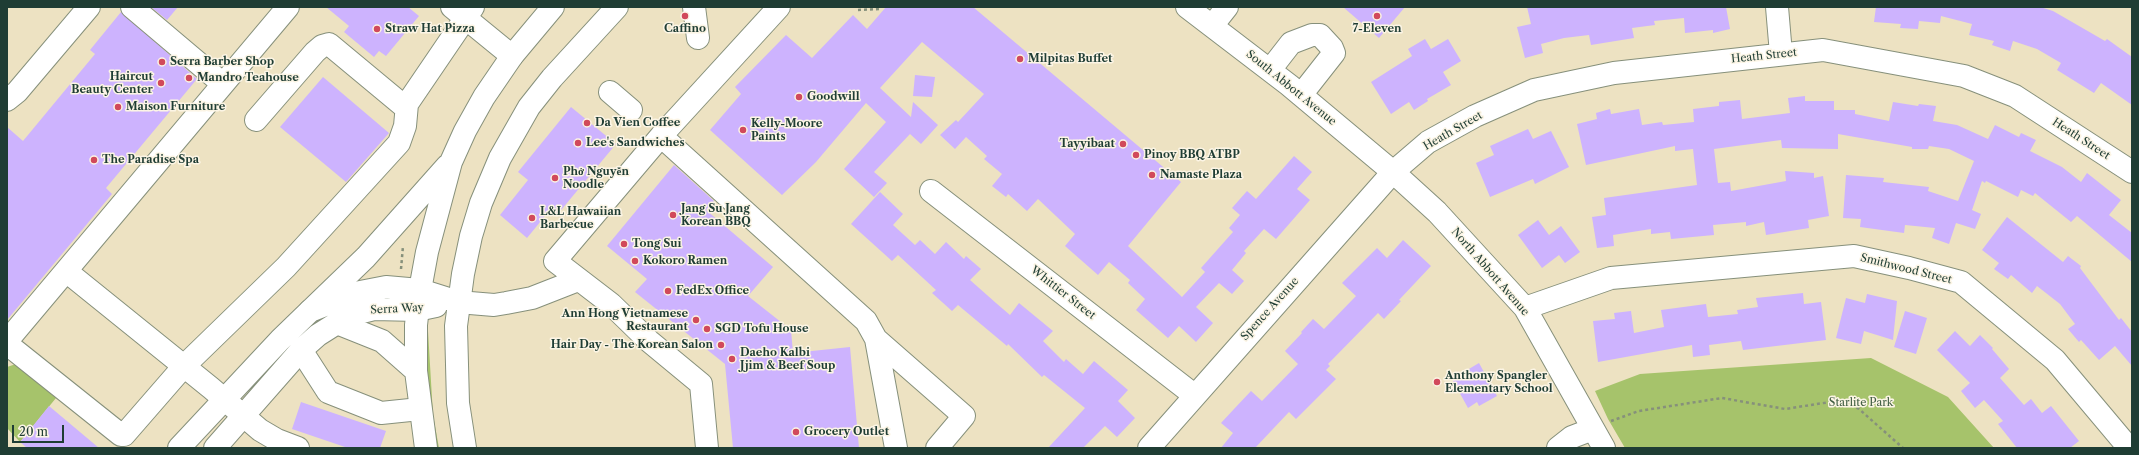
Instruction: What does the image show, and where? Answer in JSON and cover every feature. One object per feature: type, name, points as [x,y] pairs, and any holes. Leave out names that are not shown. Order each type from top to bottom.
[{"type":"main road","points":[[7,100],[17,92],[89,7]]},
{"type":"main road","points":[[132,7],[223,84]]},
{"type":"main road","points":[[288,7],[7,342],[120,435],[124,435],[184,366],[286,267],[399,144],[405,126],[407,104],[463,10],[512,56]]},
{"type":"main road","points":[[426,448],[416,371],[418,300],[437,212],[451,162],[465,131],[484,97],[512,56],[553,7]]},
{"type":"main road","points":[[465,448],[462,436],[456,365],[458,302],[471,236],[479,210],[500,158],[529,107],[552,78],[616,7]]},
{"type":"main road","points":[[694,7],[698,38]]},
{"type":"main road","points":[[707,448],[701,384],[649,341],[611,304],[555,261],[661,136],[779,7]]},
{"type":"main road","name":"South Abbott Avenue","points":[[1187,7],[1270,70],[1393,172]]},
{"type":"main road","points":[[1212,26],[1228,7]]},
{"type":"main road","points":[[1778,7],[1780,54]]},
{"type":"main road","points":[[1270,70],[1291,43],[1312,35],[1320,35],[1332,48],[1334,53],[1301,96]]},
{"type":"main road","points":[[256,120],[315,52],[322,46],[329,44],[406,108]]},
{"type":"main road","name":"Heath Street","points":[[1393,172],[1428,142],[1475,116],[1534,90],[1614,73],[1823,50],[1964,76],[2015,96],[2132,172]]},
{"type":"main road","points":[[610,92],[631,110]]},
{"type":"main road","points":[[661,136],[866,320],[876,339],[896,448]]},
{"type":"main road","points":[[310,311],[366,257],[451,162]]},
{"type":"main road","name":"North Abbott Avenue","points":[[1393,172],[1436,212],[1525,308],[1604,448]]},
{"type":"main road","name":"Spence Avenue","points":[[1149,448],[1194,395],[1393,172]]},
{"type":"main road","name":"Whittier Street","points":[[932,191],[1194,395]]},
{"type":"main road","name":"Smithwood Street","points":[[1525,308],[1611,278],[1854,256],[1909,268],[1961,282],[2055,360],[2129,448]]},
{"type":"main road","points":[[66,271],[184,366],[260,430],[274,444],[298,448]]},
{"type":"main road","name":"Serra Way","points":[[215,448],[301,350],[318,335],[337,323],[358,313],[418,300],[494,305],[506,304],[532,298],[578,280]]},
{"type":"main road","name":"Serra Way","points":[[179,448],[225,401],[280,340],[310,311],[355,293],[370,289],[399,287],[418,300]]},
{"type":"main road","points":[[337,323],[382,341],[416,371]]},
{"type":"main road","points":[[876,339],[964,416],[937,448]]},
{"type":"main road","points":[[301,350],[328,392],[381,413],[420,409]]},
{"type":"main road","points":[[1558,448],[1572,437],[1593,429]]},
{"type":"path","points":[[858,10],[879,10],[881,7]]},
{"type":"path","points":[[401,272],[403,245]]},
{"type":"path","points":[[1593,429],[1639,411],[1722,398],[1785,409],[1843,400],[1859,409],[1904,448]]},
{"type":"green space","points":[[426,330],[428,331],[433,415],[439,448],[435,448],[426,374]]},
{"type":"green space","name":"Starlite Park","points":[[1871,358],[1948,397],[1994,448],[1625,448],[1608,419],[1595,391],[1640,374]]},
{"type":"green space","points":[[16,364],[56,398],[20,442],[7,428],[7,367]]},
{"type":"building","points":[[151,7],[178,7],[167,20]]},
{"type":"building","name":"Straw Hat Pizza","points":[[326,7],[408,7],[419,16],[386,56],[379,51],[374,57],[344,32],[349,26]]},
{"type":"building","points":[[886,7],[973,7],[1181,182],[1128,246],[1182,297],[1205,272],[1201,268],[1233,232],[1229,228],[1240,215],[1232,208],[1247,191],[1256,199],[1294,156],[1312,172],[1297,189],[1310,200],[1276,239],[1264,229],[1244,251],[1246,253],[1232,270],[1244,281],[1232,294],[1219,283],[1196,307],[1213,323],[1196,342],[1179,326],[1168,338],[1136,310],[1145,299],[1128,283],[1130,280],[1109,262],[1098,275],[1065,246],[1075,234],[1038,199],[1027,211],[1008,194],[1006,197],[992,186],[1002,174],[984,159],[987,156],[966,137],[955,149],[940,135],[956,120],[958,122],[984,94],[922,42],[880,88],[911,117],[913,102],[938,125],[921,144],[910,134],[874,172],[887,183],[874,197],[844,169],[886,122],[866,103],[816,162],[782,195],[710,130],[741,94],[735,87],[786,35],[812,58],[853,15],[867,29]]},
{"type":"building","points":[[1343,7],[1405,7],[1379,38]]},
{"type":"building","points":[[1527,7],[1726,7],[1730,29],[1713,33],[1713,30],[1685,33],[1684,18],[1654,21],[1655,25],[1632,28],[1634,38],[1591,45],[1589,35],[1564,38],[1541,44],[1543,53],[1525,58],[1517,27],[1531,24]]},
{"type":"building","points":[[1876,7],[2040,7],[2053,11],[2105,41],[2107,39],[2132,57],[2132,105],[2101,83],[2094,93],[2057,70],[2061,63],[2037,49],[2013,41],[2010,51],[1992,45],[1994,41],[1969,35],[1972,24],[1941,16],[1940,23],[1919,21],[1918,29],[1900,28],[1901,24],[1874,22]]},
{"type":"building","points":[[121,12],[197,79],[106,188],[112,194],[7,320],[7,127],[23,141],[95,54],[90,50]]},
{"type":"building","points":[[1425,39],[1431,49],[1448,39],[1461,61],[1443,72],[1451,85],[1427,99],[1428,101],[1414,110],[1409,102],[1391,114],[1371,82],[1412,56],[1408,49]]},
{"type":"building","points":[[915,75],[935,77],[932,97],[913,96]]},
{"type":"building","points":[[323,77],[389,133],[346,182],[280,127]]},
{"type":"building","points":[[1805,96],[1805,101],[1834,101],[1834,110],[1855,110],[1855,114],[1889,121],[1893,102],[1918,106],[1919,104],[1936,106],[1933,121],[1957,125],[1988,139],[1995,125],[2019,137],[2021,133],[2036,140],[2030,151],[2062,167],[2081,182],[2087,173],[2121,200],[2109,215],[2132,233],[2132,262],[2077,216],[2071,222],[2035,193],[2033,196],[2021,190],[2018,197],[1986,181],[1985,183],[1982,181],[1972,210],[1981,214],[1975,229],[1956,223],[1949,244],[1932,238],[1935,228],[1905,225],[1904,233],[1860,227],[1861,219],[1843,218],[1846,175],[1884,178],[1883,182],[1929,187],[1928,191],[1958,201],[1974,161],[1949,149],[1929,146],[1928,149],[1912,149],[1912,147],[1838,134],[1838,149],[1782,148],[1781,140],[1714,149],[1718,183],[1730,182],[1731,191],[1786,181],[1785,171],[1814,173],[1814,178],[1823,176],[1829,216],[1808,220],[1809,228],[1766,235],[1764,222],[1746,226],[1746,222],[1713,225],[1714,235],[1671,239],[1670,232],[1651,234],[1651,229],[1613,235],[1614,246],[1597,248],[1592,217],[1606,215],[1604,198],[1697,185],[1693,149],[1675,151],[1675,146],[1586,165],[1577,124],[1597,119],[1596,113],[1610,109],[1611,114],[1639,109],[1642,125],[1662,122],[1663,125],[1694,122],[1693,109],[1719,106],[1719,102],[1740,100],[1742,119],[1790,113],[1788,98]]},
{"type":"building","points":[[571,107],[616,144],[557,215],[550,210],[527,238],[500,215],[528,180],[518,172]]},
{"type":"building","points":[[1528,129],[1533,139],[1551,131],[1569,167],[1535,184],[1533,179],[1490,197],[1476,163],[1494,155],[1490,146]]},
{"type":"building","points":[[674,165],[714,201],[706,210],[773,267],[748,296],[791,330],[793,353],[850,347],[859,448],[733,448],[725,364],[635,292],[647,279],[607,246]]},
{"type":"building","points":[[880,192],[903,214],[893,225],[915,245],[920,240],[935,254],[946,242],[964,259],[966,256],[981,269],[970,280],[1010,315],[1019,303],[1053,331],[1043,341],[1064,362],[1066,359],[1083,374],[1094,361],[1128,390],[1118,401],[1135,418],[1117,437],[1105,426],[1083,448],[1048,448],[1085,408],[1044,375],[1042,377],[1008,344],[1007,346],[958,305],[952,311],[932,293],[936,290],[898,255],[892,261],[851,224]]},
{"type":"building","points":[[2007,217],[2063,262],[2068,256],[2081,266],[2080,268],[2119,320],[2121,318],[2132,332],[2132,366],[2115,346],[2099,360],[2081,340],[2079,342],[2068,329],[2075,324],[2060,304],[2037,286],[2032,293],[2011,275],[2008,279],[1994,269],[1999,263],[1982,250]]},
{"type":"building","points":[[1538,220],[1549,235],[1561,226],[1580,252],[1565,263],[1559,255],[1542,268],[1518,235]]},
{"type":"building","points":[[1403,240],[1431,266],[1399,300],[1401,301],[1384,319],[1378,313],[1328,364],[1330,366],[1326,370],[1336,379],[1296,419],[1289,412],[1255,448],[1221,448],[1233,433],[1221,423],[1251,391],[1262,401],[1298,364],[1285,351],[1302,333],[1301,332],[1313,319],[1324,329],[1356,296],[1342,283],[1377,248],[1387,258]]},
{"type":"building","points":[[1803,293],[1804,304],[1821,302],[1826,340],[1743,350],[1741,341],[1709,345],[1710,355],[1693,357],[1692,345],[1598,362],[1593,321],[1615,319],[1614,313],[1631,311],[1634,333],[1664,327],[1661,310],[1706,304],[1708,317],[1738,314],[1737,310],[1758,307],[1756,298]]},
{"type":"building","points":[[1867,294],[1897,301],[1893,340],[1864,331],[1861,344],[1836,338],[1846,298],[1865,303]]},
{"type":"building","points":[[1905,311],[1927,318],[1916,354],[1894,347]]},
{"type":"building","points":[[1955,331],[1970,346],[1980,335],[1993,348],[1992,349],[2009,369],[2000,378],[2024,405],[2031,399],[2042,413],[2051,406],[2079,441],[2070,448],[2017,448],[1998,424],[2003,421],[1984,400],[1975,408],[1961,391],[1970,383],[1937,350]]},
{"type":"building","points":[[1479,363],[1497,396],[1479,406],[1477,402],[1468,408],[1452,379]]},
{"type":"building","points":[[301,402],[386,431],[380,448],[348,448],[292,429]]},
{"type":"building","points":[[49,406],[99,448],[27,448],[20,442]]},
{"type":"place","name":"Caffino","points":[[685,16]]},
{"type":"place","name":"7-Eleven","points":[[1377,16]]},
{"type":"place","name":"Straw Hat Pizza","points":[[377,29]]},
{"type":"place","name":"Milpitas Buffet","points":[[1020,59]]},
{"type":"place","name":"Serra Barber Shop","points":[[162,62]]},
{"type":"place","name":"Mandro Teahouse","points":[[189,78]]},
{"type":"place","name":"Haircut Beauty Center","points":[[161,83]]},
{"type":"place","name":"Goodwill","points":[[799,97]]},
{"type":"place","name":"Maison Furniture","points":[[118,107]]},
{"type":"place","name":"Da Vien Coffee","points":[[587,123]]},
{"type":"place","name":"Kelly-Moore Paints","points":[[743,130]]},
{"type":"place","name":"Lee's Sandwiches","points":[[578,143]]},
{"type":"place","name":"Tayyibaat","points":[[1123,144]]},
{"type":"place","name":"Pinoy BBQ ATBP","points":[[1136,155]]},
{"type":"place","name":"The Paradise Spa","points":[[94,160]]},
{"type":"place","name":"Namaste Plaza","points":[[1152,175]]},
{"type":"place","name":"Phở Nguyễn Noodle","points":[[555,178]]},
{"type":"place","name":"Jang Su Jang Korean BBQ","points":[[673,215]]},
{"type":"place","name":"L&L Hawaiian Barbecue","points":[[532,218]]},
{"type":"place","name":"Tong Sui","points":[[624,244]]},
{"type":"place","name":"Kokoro Ramen","points":[[635,261]]},
{"type":"place","name":"FedEx Office","points":[[668,291]]},
{"type":"place","name":"Ann Hong Vietnamese Restaurant","points":[[696,320]]},
{"type":"place","name":"SGD Tofu House","points":[[707,329]]},
{"type":"place","name":"Hair Day - The Korean Salon","points":[[721,345]]},
{"type":"place","name":"Daeho Kalbi Jjim & Beef Soup","points":[[732,359]]},
{"type":"place","name":"Anthony Spangler Elementary School","points":[[1437,382]]},
{"type":"place","name":"Grocery Outlet","points":[[796,432]]}]
